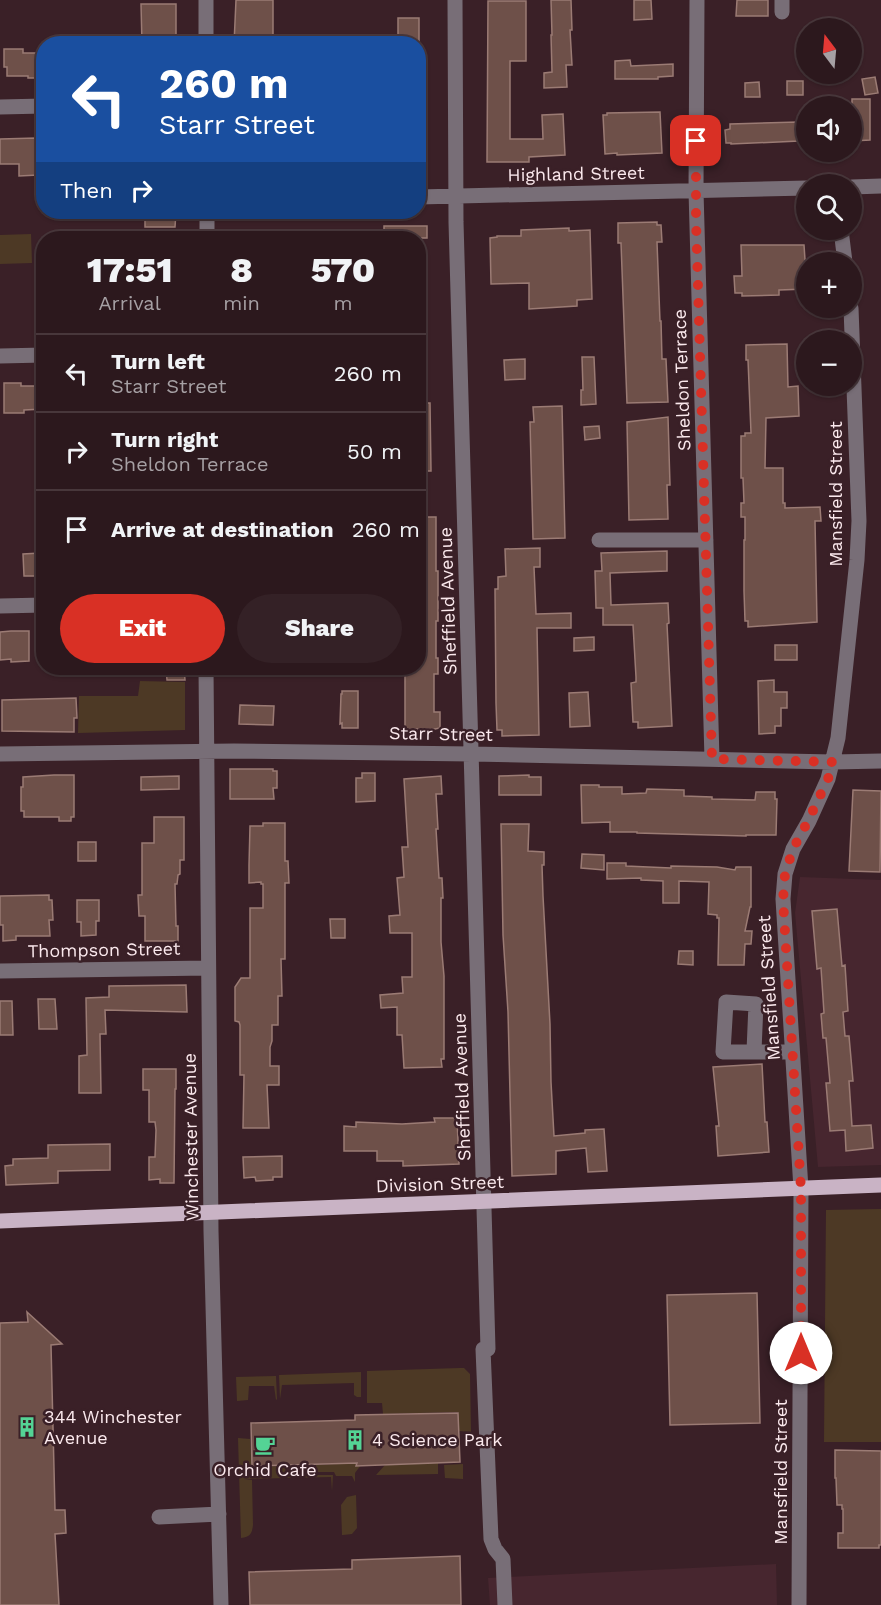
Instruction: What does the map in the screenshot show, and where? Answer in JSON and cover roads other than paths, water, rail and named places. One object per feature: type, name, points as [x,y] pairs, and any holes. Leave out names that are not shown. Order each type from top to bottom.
[{"type":"main road","name":"Division Street","points":[[0,1221],[881,1185]]},
{"type":"street","points":[[206,0],[206,36]]},
{"type":"street","name":"Sheffield Avenue","points":[[455,0],[456,196],[485,1201],[491,1539],[503,1559],[505,1605]]},
{"type":"street","name":"Sheldon Terrace","points":[[697,0],[696,190],[712,759]]},
{"type":"street","points":[[0,107],[36,106]]},
{"type":"street","points":[[862,187],[881,186]]},
{"type":"street","name":"Highland Street","points":[[426,197],[796,188]]},
{"type":"street","name":"Mansfield Street","points":[[800,1605],[801,1189],[783,900],[785,874],[793,849],[828,779],[838,738],[859,521],[851,318]]},
{"type":"street","points":[[0,356],[36,355]]},
{"type":"street","points":[[599,540],[706,540]]},
{"type":"street","points":[[0,606],[36,605]]},
{"type":"street","name":"Winchester Avenue","points":[[206,675],[211,1213],[221,1605]]},
{"type":"street","name":"Starr Street","points":[[0,754],[207,750],[881,761]]},
{"type":"street","name":"Thompson Street","points":[[0,971],[208,968]]},
{"type":"street","points":[[754,1052],[792,1052]]},
{"type":"street","points":[[159,1516],[219,1514]]},
{"type":"place","name":"344 Winchester Avenue","points":[[27,1427]]},
{"type":"place","name":"4 Science Park","points":[[355,1440]]},
{"type":"place","name":"Orchid Cafe","points":[[265,1445]]}]
